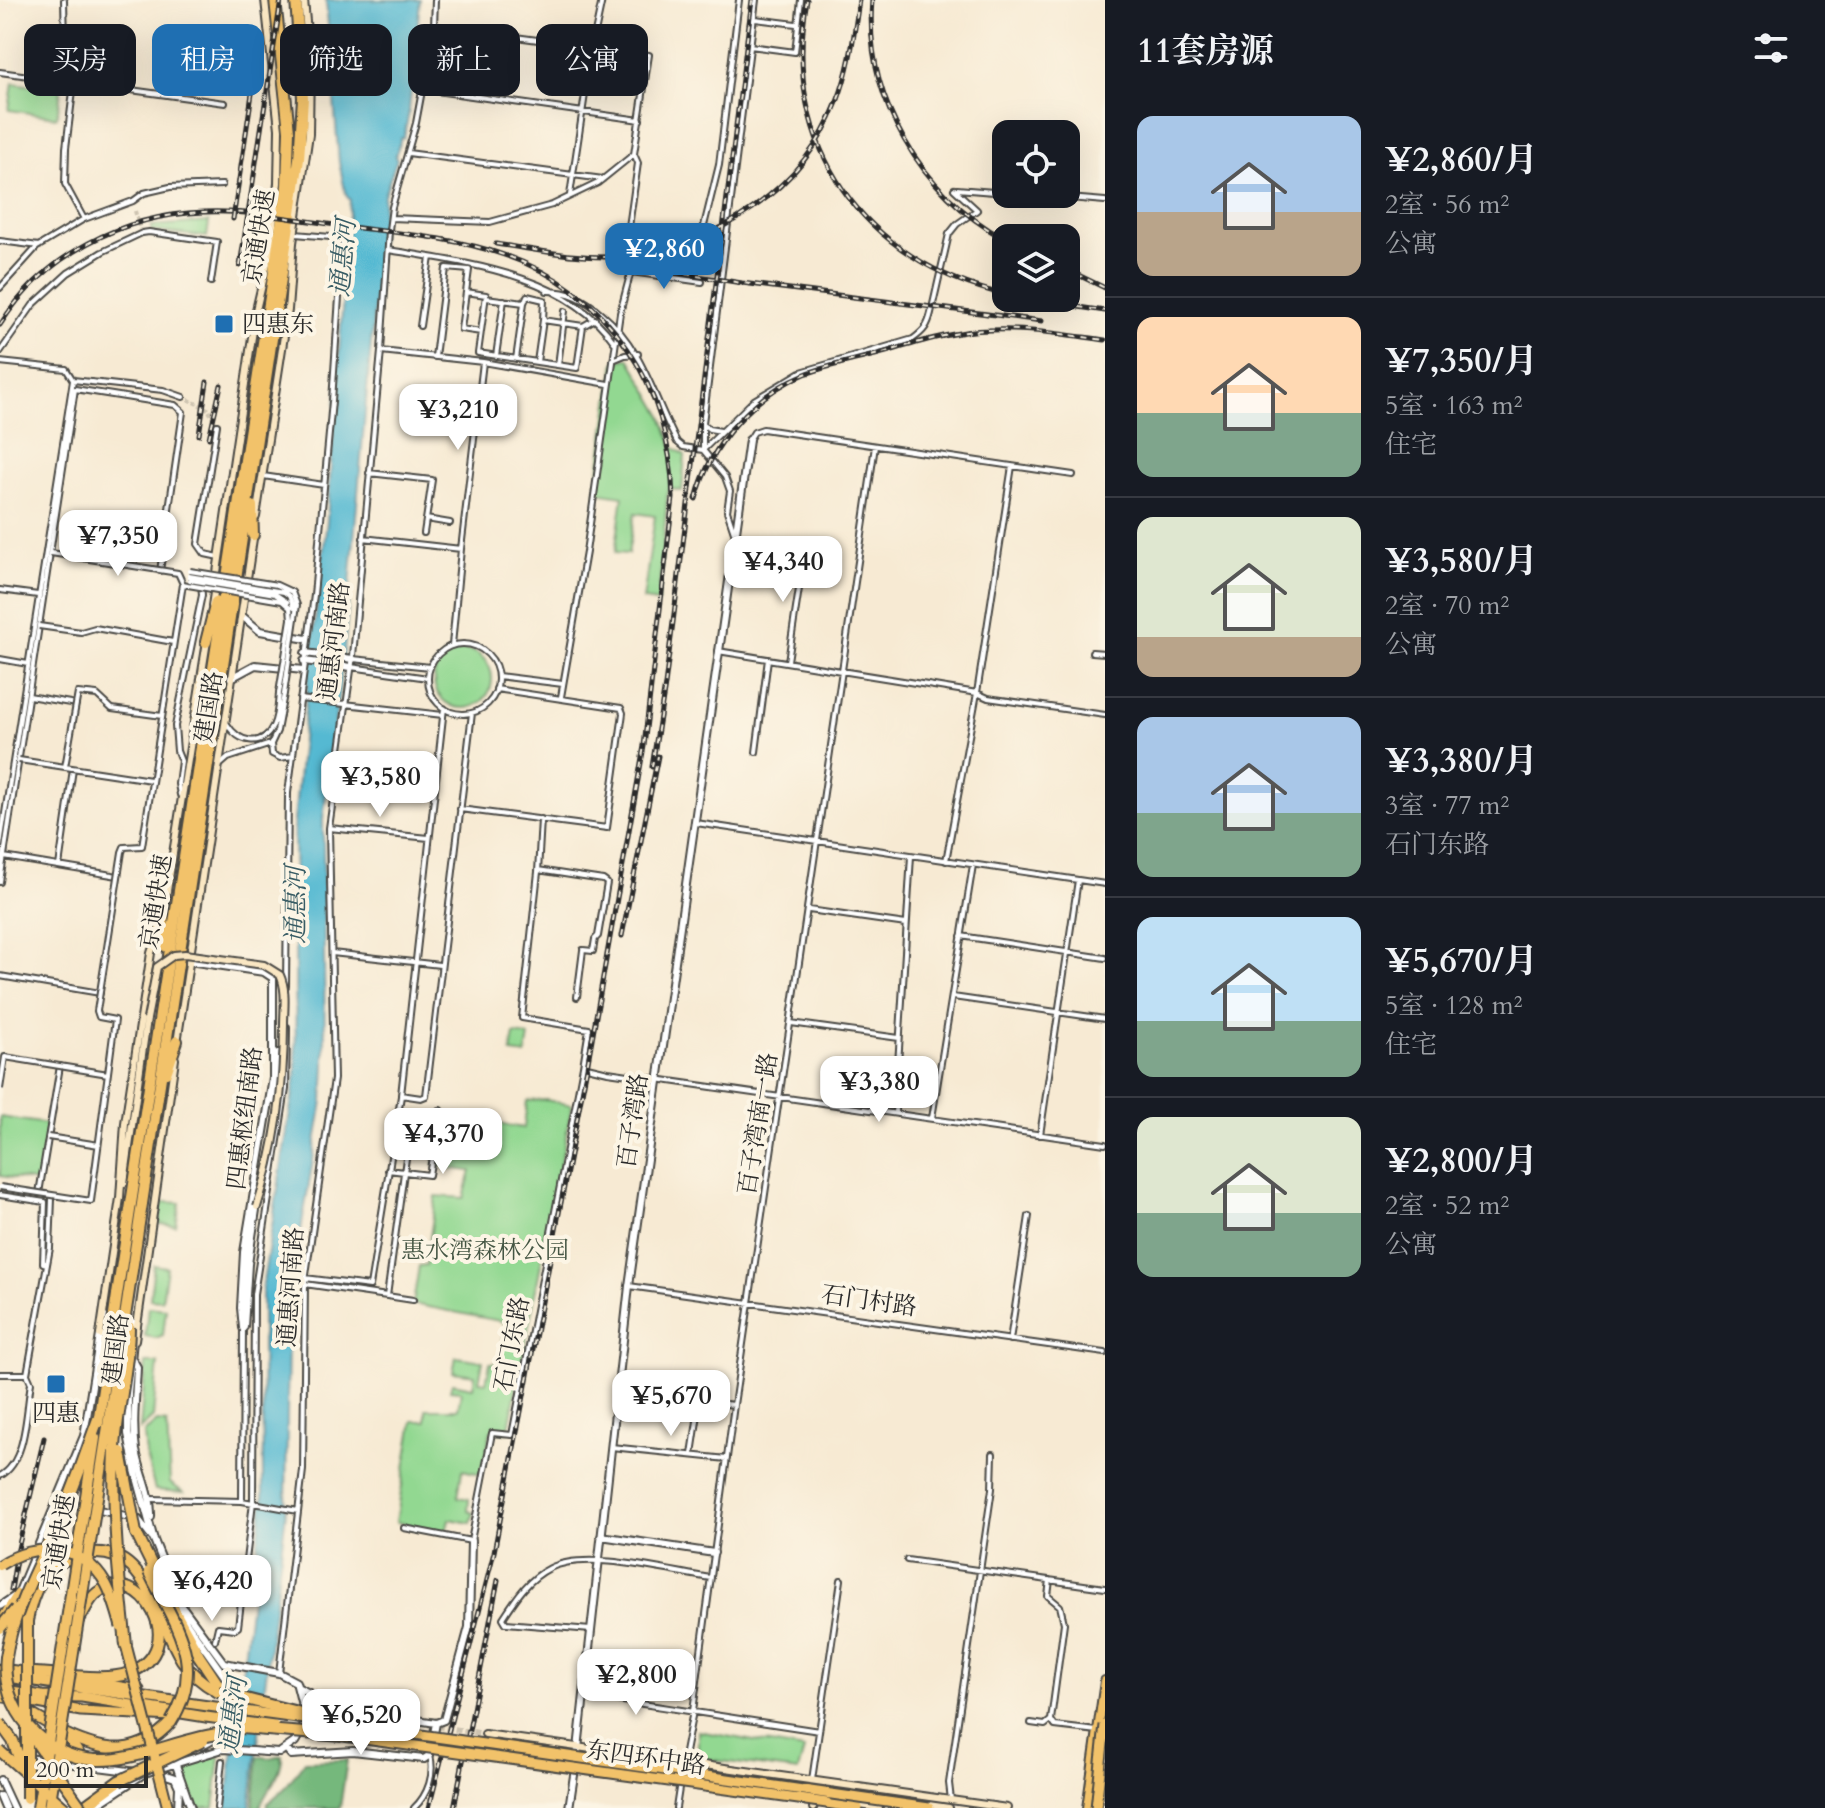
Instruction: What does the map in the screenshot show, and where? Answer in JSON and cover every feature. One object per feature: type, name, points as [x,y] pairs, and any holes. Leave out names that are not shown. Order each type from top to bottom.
[{"type":"highway","name":"京通快速","points":[[38,1808],[93,1419],[123,1296],[138,1142],[290,158],[275,0]]},
{"type":"highway","name":"京通快速","points":[[296,0],[298,24]]},
{"type":"highway","name":"京通快速","points":[[49,1808],[123,1296],[156,1102],[299,159],[303,96]]},
{"type":"highway","points":[[250,484],[253,535]]},
{"type":"highway","points":[[206,642],[233,526]]},
{"type":"highway","points":[[163,916],[167,965]]},
{"type":"highway","points":[[156,1102],[177,1041]]},
{"type":"highway","points":[[134,1116],[138,1142]]},
{"type":"highway","points":[[0,1697],[67,1735],[106,1749],[119,1749],[145,1743],[157,1735],[171,1722],[186,1694],[187,1659],[149,1572],[136,1533],[122,1465],[129,1345],[123,1296]]},
{"type":"highway","points":[[123,1416],[115,1448],[115,1528],[126,1645]]},
{"type":"highway","points":[[0,1628],[9,1619],[66,1505],[93,1419]]},
{"type":"highway","points":[[136,1533],[175,1600],[176,1614],[218,1689]]},
{"type":"highway","points":[[0,1565],[21,1553],[43,1549],[67,1552],[79,1558],[105,1581],[126,1645],[168,1808]]},
{"type":"highway","points":[[27,1803],[27,1621],[36,1590],[45,1575],[66,1560],[93,1553],[112,1555],[138,1572],[183,1662],[197,1678],[240,1698],[344,1730]]},
{"type":"highway","points":[[35,1673],[114,1676],[149,1663],[159,1639],[156,1611],[138,1593],[121,1587],[105,1589],[91,1600],[76,1623]]},
{"type":"highway","points":[[0,1621],[23,1592]]},
{"type":"highway","points":[[23,1592],[5,1658],[5,1677],[10,1696],[21,1720],[82,1808],[119,1781],[200,1742],[241,1728],[344,1730]]},
{"type":"highway","points":[[0,1669],[173,1696],[204,1705]]},
{"type":"highway","name":"东四环中路","points":[[0,1676],[858,1808]]},
{"type":"highway","name":"东四环中路","points":[[0,1689],[42,1696],[82,1697],[206,1717],[344,1730],[929,1808]]},
{"type":"highway","points":[[0,1697],[81,1711],[167,1717],[190,1715]]},
{"type":"highway","points":[[21,1720],[37,1737],[55,1748],[93,1760],[123,1757],[200,1735],[225,1733]]},
{"type":"highway","points":[[0,1723],[13,1741],[23,1769],[27,1803]]},
{"type":"highway","points":[[1096,1808],[1101,1728]]},
{"type":"highway","points":[[67,1735],[86,1765]]},
{"type":"highway","points":[[0,1752],[65,1808]]},
{"type":"highway","points":[[1105,1766],[1105,1775]]},
{"type":"main road","name":"建国路","points":[[100,1335],[120,1198],[125,1123],[151,953],[163,916],[256,310],[270,251],[278,183],[279,129],[265,0]]},
{"type":"main road","name":"建国路","points":[[135,1340],[288,310],[295,234],[307,160],[310,64],[304,0]]},
{"type":"main road","points":[[308,96],[310,110]]},
{"type":"main road","points":[[120,1198],[157,967],[174,955],[185,954],[264,965],[280,975],[284,997],[282,1094],[269,1164],[257,1207]]},
{"type":"main road","points":[[1087,1808],[1105,1681]]},
{"type":"main road","points":[[303,1727],[427,1747]]},
{"type":"main road","points":[[1096,1808],[1104,1744],[1101,1728]]},
{"type":"main road","name":"东四环中路","points":[[485,1734],[578,1752],[950,1804],[1007,1808]]},
{"type":"main road","name":"东四环中路","points":[[578,1752],[483,1751],[574,1768],[627,1770],[680,1782],[879,1808]]},
{"type":"main road","points":[[1093,1763],[1099,1786]]},
{"type":"main road","name":"东四环中路","points":[[682,1766],[812,1781],[950,1804]]},
{"type":"street","points":[[64,0],[65,24]]},
{"type":"street","name":"通惠河南路","points":[[434,24],[435,0]]},
{"type":"street","points":[[597,24],[602,0]]},
{"type":"street","points":[[632,263],[694,248],[700,242],[719,165],[739,0]]},
{"type":"street","points":[[735,536],[727,511],[730,491],[725,477],[703,450],[703,423],[756,0]]},
{"type":"street","points":[[750,46],[795,52],[801,0]]},
{"type":"street","points":[[754,19],[796,24]]},
{"type":"street","points":[[0,72],[24,76]]},
{"type":"street","points":[[136,91],[225,103]]},
{"type":"street","points":[[72,96],[65,184],[84,219]]},
{"type":"street","name":"通惠河南路","points":[[276,1672],[303,1470],[305,1281],[334,1079],[329,828],[352,663],[389,230],[420,96]]},
{"type":"street","points":[[470,96],[640,120]]},
{"type":"street","points":[[570,196],[584,96]]},
{"type":"street","points":[[561,697],[586,552],[608,384],[623,296],[631,272],[632,263],[626,248],[638,163],[634,154],[643,96]]},
{"type":"street","points":[[408,153],[603,179]]},
{"type":"street","points":[[392,218],[490,222],[552,205],[603,179],[634,154]]},
{"type":"street","points":[[0,288],[39,246],[84,219],[133,201],[144,193],[170,187],[222,185]]},
{"type":"street","points":[[703,450],[754,400],[801,372],[913,339],[922,333],[928,326],[949,234],[977,210],[954,189],[992,192]]},
{"type":"street","points":[[1080,199],[1105,201]]},
{"type":"street","points":[[133,201],[135,211]]},
{"type":"street","points":[[0,352],[33,305],[68,273],[141,231],[217,242],[211,282]]},
{"type":"street","points":[[215,1640],[218,1627],[238,1627],[253,1502],[254,1294],[287,1079],[286,822],[314,595],[343,238],[295,234]]},
{"type":"street","points":[[0,241],[39,246]]},
{"type":"street","points":[[389,250],[479,265],[511,275],[569,301],[595,319],[615,344]]},
{"type":"street","points":[[420,326],[430,257]]},
{"type":"street","points":[[435,357],[446,268],[469,270],[461,329],[481,332]]},
{"type":"street","points":[[631,272],[702,282]]},
{"type":"street","points":[[547,291],[572,293],[618,326],[638,354],[677,442],[683,447],[703,450]]},
{"type":"street","points":[[466,292],[524,303]]},
{"type":"street","points":[[516,359],[527,296],[544,300],[537,362]]},
{"type":"street","points":[[486,298],[478,353],[577,368],[583,326]]},
{"type":"street","points":[[496,356],[504,300]]},
{"type":"street","points":[[558,365],[565,311]]},
{"type":"street","points":[[543,320],[583,326],[595,319]]},
{"type":"street","points":[[381,351],[483,362],[608,384]]},
{"type":"street","points":[[613,361],[625,355],[638,354]]},
{"type":"street","points":[[0,362],[66,369],[73,380],[0,845]]},
{"type":"street","points":[[452,645],[483,362]]},
{"type":"street","points":[[73,380],[163,390],[183,397]]},
{"type":"street","points":[[0,882],[75,389],[175,405],[183,412],[160,571]]},
{"type":"street","points":[[703,423],[709,429],[723,431]]},
{"type":"street","points":[[217,425],[198,544],[205,554],[219,557]]},
{"type":"street","points":[[749,440],[754,432],[763,429],[1073,475]]},
{"type":"street","name":"百子湾路","points":[[569,1808],[578,1752],[629,1286],[749,440]]},
{"type":"street","name":"百子湾南一路","points":[[676,1808],[693,1711],[734,1405],[875,446]]},
{"type":"street","points":[[946,861],[977,693],[1012,466]]},
{"type":"street","points":[[369,473],[432,480],[424,533]]},
{"type":"street","points":[[262,476],[324,485]]},
{"type":"street","points":[[426,519],[450,523]]},
{"type":"street","points":[[363,538],[461,549]]},
{"type":"street","points":[[788,662],[805,549]]},
{"type":"street","points":[[51,553],[178,573],[188,579],[278,599],[290,608]]},
{"type":"street","points":[[178,573],[188,579],[284,598],[290,608],[291,619],[277,731],[271,744],[272,754],[280,758],[293,756]]},
{"type":"street","points":[[188,579],[285,587],[295,598],[282,694],[275,721],[265,736],[247,741],[237,738],[225,721]]},
{"type":"street","points":[[0,1187],[91,1201],[115,1020],[99,1017],[97,1011],[118,876],[124,847],[142,846],[173,642],[188,579]]},
{"type":"street","points":[[181,801],[178,784],[181,761],[175,726],[202,595],[200,581]]},
{"type":"street","points":[[0,590],[38,595]]},
{"type":"street","points":[[242,616],[260,631],[307,639]]},
{"type":"street","points":[[39,626],[81,632],[95,628],[173,642]]},
{"type":"street","points":[[462,643],[480,648],[493,661],[498,676],[491,699],[472,713],[462,714],[444,708],[431,694],[428,678],[430,667],[442,650],[452,645],[462,643]]},
{"type":"street","points":[[718,651],[1105,715]]},
{"type":"street","points":[[1092,652],[1105,653]]},
{"type":"street","points":[[305,657],[428,678]]},
{"type":"street","points":[[0,659],[28,664]]},
{"type":"street","points":[[756,752],[768,659]]},
{"type":"street","points":[[352,663],[430,667]]},
{"type":"street","points":[[231,678],[255,665],[303,670]]},
{"type":"street","points":[[498,676],[563,684]]},
{"type":"street","points":[[460,809],[607,828],[623,713],[618,705],[496,689]]},
{"type":"street","points":[[65,767],[78,693],[97,695],[112,709],[162,716]]},
{"type":"street","points":[[29,696],[76,704]]},
{"type":"street","points":[[300,699],[443,715]]},
{"type":"street","points":[[305,1281],[370,1286],[401,1095],[444,708]]},
{"type":"street","points":[[401,1095],[426,1096],[472,713]]},
{"type":"street","points":[[218,767],[228,758],[271,744]]},
{"type":"street","points":[[19,760],[152,781]]},
{"type":"street","points":[[59,866],[73,769]]},
{"type":"street","points":[[541,819],[522,1018],[589,1029],[583,1066],[1105,1144]]},
{"type":"street","points":[[695,823],[1105,884]]},
{"type":"street","points":[[329,828],[429,838]]},
{"type":"street","points":[[895,1113],[911,855]]},
{"type":"street","points":[[4,857],[118,876]]},
{"type":"street","points":[[932,1118],[973,865]]},
{"type":"street","points":[[538,870],[607,883],[593,951],[583,950],[577,997]]},
{"type":"street","points":[[1040,1135],[1078,880]]},
{"type":"street","points":[[808,910],[906,924]]},
{"type":"street","points":[[961,936],[1105,958]]},
{"type":"street","points":[[332,953],[440,965]]},
{"type":"street","points":[[189,961],[264,972],[273,978]]},
{"type":"street","points":[[0,976],[100,993]]},
{"type":"street","name":"四惠枢纽南路","points":[[242,1501],[243,1328],[248,1264],[277,1075],[273,978]]},
{"type":"street","name":"四惠枢纽南路","points":[[243,1328],[244,1252],[273,1078],[273,978]]},
{"type":"street","points":[[953,997],[1105,1019]]},
{"type":"street","points":[[791,1023],[899,1038]]},
{"type":"street","points":[[0,1089],[5,1057],[108,1074]]},
{"type":"street","points":[[39,1193],[60,1066]]},
{"type":"street","name":"石门东路","points":[[471,1541],[492,1433],[512,1435],[583,1066]]},
{"type":"street","points":[[388,1170],[429,1175],[440,1110]]},
{"type":"street","points":[[48,1137],[99,1145]]},
{"type":"street","points":[[387,1296],[407,1151]]},
{"type":"street","points":[[0,1195],[45,1202],[43,1263],[47,1264]]},
{"type":"street","points":[[0,1476],[12,1466],[20,1451],[31,1383],[27,1374],[47,1264],[52,1199]]},
{"type":"street","points":[[1010,1340],[1029,1216]]},
{"type":"street","points":[[305,1281],[413,1300]]},
{"type":"street","name":"石门村路","points":[[629,1286],[1105,1353]]},
{"type":"street","points":[[103,1317],[137,1323]]},
{"type":"street","points":[[100,1335],[135,1340]]},
{"type":"street","name":"建国路","points":[[46,1526],[93,1419],[100,1335]]},
{"type":"street","name":"建国路","points":[[135,1340],[123,1416],[151,1525]]},
{"type":"street","points":[[99,1344],[134,1349]]},
{"type":"street","points":[[92,1808],[145,1773],[212,1741],[224,1726],[228,1687],[225,1677],[186,1622],[154,1540],[150,1499],[136,1447],[137,1367],[132,1359]]},
{"type":"street","points":[[0,1374],[27,1374]]},
{"type":"street","points":[[617,1391],[734,1405]]},
{"type":"street","points":[[692,1454],[700,1401]]},
{"type":"street","points":[[611,1447],[727,1459]]},
{"type":"street","points":[[950,1804],[949,1783],[992,1489],[993,1454]]},
{"type":"street","points":[[150,1499],[242,1501],[298,1511]]},
{"type":"street","points":[[0,1606],[23,1592],[46,1526],[63,1505],[74,1504],[138,1519],[154,1540]]},
{"type":"street","points":[[304,1706],[432,1724],[444,1720],[469,1627],[471,1541],[404,1528]]},
{"type":"street","points":[[601,1536],[714,1553]]},
{"type":"street","points":[[591,1630],[506,1623],[503,1618],[521,1589],[550,1568],[577,1560],[599,1560],[711,1578]]},
{"type":"street","points":[[907,1560],[1105,1588]]},
{"type":"street","points":[[812,1781],[841,1580]]},
{"type":"street","points":[[1050,1580],[1048,1596],[1060,1606],[1064,1623],[1051,1720],[1055,1726],[1101,1728]]},
{"type":"street","points":[[145,1773],[223,1749],[272,1755],[287,1750],[303,1727],[304,1706],[296,1682],[276,1672],[224,1663],[175,1600]]},
{"type":"street","points":[[299,1688],[335,1706],[432,1724]]},
{"type":"street","points":[[584,1695],[819,1731]]},
{"type":"street","points":[[1031,1723],[1045,1725],[1051,1720]]},
{"type":"street","points":[[287,1750],[291,1755],[353,1751],[424,1759],[432,1724]]},
{"type":"street","points":[[303,1727],[427,1747]]},
{"type":"street","points":[[414,1808],[425,1798],[434,1765],[427,1747]]},
{"type":"street","points":[[0,1752],[167,1774],[175,1778],[179,1787],[178,1808]]},
{"type":"street","points":[[217,1808],[222,1761]]},
{"type":"street","points":[[176,1765],[191,1808]]},
{"type":"street","points":[[0,1780],[13,1808]]},
{"type":"street","name":"东四环中路","points":[[680,1782],[830,1808]]},
{"type":"street","points":[[0,1796],[5,1808]]},
{"type":"green space","points":[[13,83],[24,85],[24,96],[60,96],[57,117],[9,110]]},
{"type":"green space","points":[[209,222],[207,237],[151,231],[151,226]]},
{"type":"green space","points":[[629,358],[661,413],[673,447],[685,455],[682,491],[668,488],[658,602],[643,600],[655,516],[635,513],[628,554],[615,553],[623,496],[596,492],[615,362]]},
{"type":"green space","points":[[463,650],[474,652],[483,659],[490,668],[490,690],[483,699],[474,706],[463,708],[452,706],[443,699],[436,690],[434,679],[436,668],[443,659],[452,652]]},
{"type":"green space","points":[[514,1034],[529,1036],[526,1055],[511,1053]]},
{"type":"green space","name":"惠水湾森林公园","points":[[546,1100],[572,1105],[508,1432],[491,1431],[481,1474],[462,1470],[458,1497],[469,1499],[468,1511],[474,1513],[471,1523],[449,1519],[446,1532],[396,1522],[413,1421],[426,1421],[426,1409],[458,1409],[461,1391],[450,1390],[452,1383],[473,1387],[475,1375],[453,1372],[456,1357],[483,1361],[479,1381],[486,1382],[490,1363],[500,1363],[505,1322],[413,1304],[419,1266],[426,1265],[436,1196],[464,1198],[471,1171],[434,1166],[437,1145],[465,1148],[470,1120],[524,1128],[527,1101]]},
{"type":"green space","points":[[0,1117],[47,1124],[38,1182],[0,1176]]},
{"type":"green space","points":[[162,1202],[180,1203],[176,1226],[159,1224]]},
{"type":"green space","points":[[154,1265],[167,1267],[162,1300],[150,1299]]},
{"type":"green space","points":[[148,1307],[166,1309],[163,1335],[156,1338],[145,1336]]},
{"type":"green space","points":[[146,1363],[158,1363],[153,1417],[140,1429]]},
{"type":"green space","points":[[157,1422],[167,1423],[170,1483],[183,1492],[155,1490],[144,1433]]},
{"type":"green space","points":[[698,1731],[804,1750],[798,1771],[698,1758]]},
{"type":"green space","points":[[218,1754],[214,1808],[193,1808],[184,1771],[194,1763]]},
{"type":"green space","points":[[282,1755],[277,1776],[260,1808],[253,1808],[258,1756],[269,1758]]},
{"type":"green space","points":[[347,1760],[340,1808],[267,1808],[267,1804],[285,1788],[305,1761]]},
{"type":"water","name":"通惠河","points":[[326,0],[420,0],[418,24],[408,24],[409,111],[404,138],[401,138],[384,195],[345,642],[323,819],[325,1066],[323,1101],[288,1322],[286,1512],[250,1808],[226,1808],[263,1499],[262,1289],[296,1074],[294,821],[327,521],[350,200],[346,195],[339,162],[334,96],[392,96],[392,24],[328,24]]},
{"type":"tunnel","points":[[135,211],[140,229]]},
{"type":"tunnel","points":[[183,397],[208,409],[217,425]]},
{"type":"tunnel","points":[[428,1725],[485,1734]]},
{"type":"railway","points":[[240,266],[281,0]]},
{"type":"railway","points":[[652,767],[752,0]]},
{"type":"railway","points":[[807,0],[802,53],[807,103],[821,149],[843,190],[874,226],[911,256],[956,279],[992,291]]},
{"type":"railway","points":[[496,244],[576,256],[624,256],[691,240],[753,208],[803,162],[822,133],[845,77],[859,0]]},
{"type":"railway","points":[[872,0],[872,37],[878,73],[888,107],[904,140],[924,170],[948,197],[992,231]]},
{"type":"railway","points":[[233,219],[252,96]]},
{"type":"railway","points":[[0,325],[18,300],[62,259],[88,243],[144,221],[173,215],[221,212],[425,236],[504,255],[542,272],[576,293],[604,319],[628,349],[647,383],[661,419],[673,498],[644,746],[587,1067],[494,1552],[429,1808]]},
{"type":"railway","points":[[614,263],[742,283],[1042,321]]},
{"type":"railway","points":[[1080,276],[1105,288]]},
{"type":"railway","points":[[1080,307],[1105,311]]},
{"type":"railway","points":[[696,499],[712,459],[736,424],[768,395],[805,374],[935,338],[975,331],[1033,331],[1105,340]]},
{"type":"railway","points":[[199,435],[207,382]]},
{"type":"railway","points":[[209,438],[221,385]]},
{"type":"railway","points":[[622,936],[658,756]]},
{"type":"railway","points":[[11,1590],[44,1438]]},
{"type":"railway","points":[[454,1808],[498,1580]]},
{"type":"place","name":"四惠东","points":[[224,324]]},
{"type":"place","name":"四惠","points":[[56,1384]]}]
